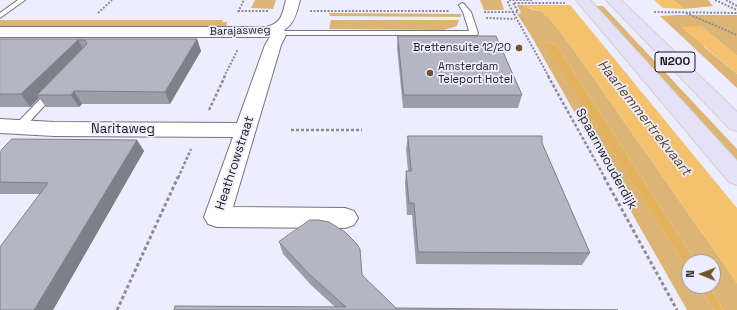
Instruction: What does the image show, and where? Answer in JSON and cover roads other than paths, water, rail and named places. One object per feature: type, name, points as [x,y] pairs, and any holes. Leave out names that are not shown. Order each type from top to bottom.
[{"type":"main road","name":"N200","points":[[613,0],[737,124]]},
{"type":"main road","name":"N200","points":[[576,2],[737,176]]},
{"type":"street","name":"Heathrowstraat","points":[[291,6],[284,25],[279,31],[273,45],[218,217],[345,218]]},
{"type":"street","name":"Barajasweg","points":[[0,32],[279,31]]},
{"type":"street","name":"Naritaweg","points":[[7,128],[245,130]]},
{"type":"lane","points":[[0,16],[22,0]]},
{"type":"lane","name":"Barajasweg","points":[[279,31],[474,33],[468,15],[462,5]]},
{"type":"lane","points":[[7,128],[58,86]]},
{"type":"water","name":"Haarlemmertrekvaart","points":[[520,0],[566,0],[737,208],[737,283],[721,260],[721,254],[717,254],[574,50],[551,20],[541,11],[524,7]]},
{"type":"water","points":[[654,0],[673,0],[684,9],[663,8]]},
{"type":"water","points":[[701,26],[737,56],[737,74],[681,27]]},
{"type":"place","name":"Brettensuite 12/20","points":[[519,48]]},
{"type":"place","name":"Amsterdam Teleport Hotel","points":[[430,73]]}]
